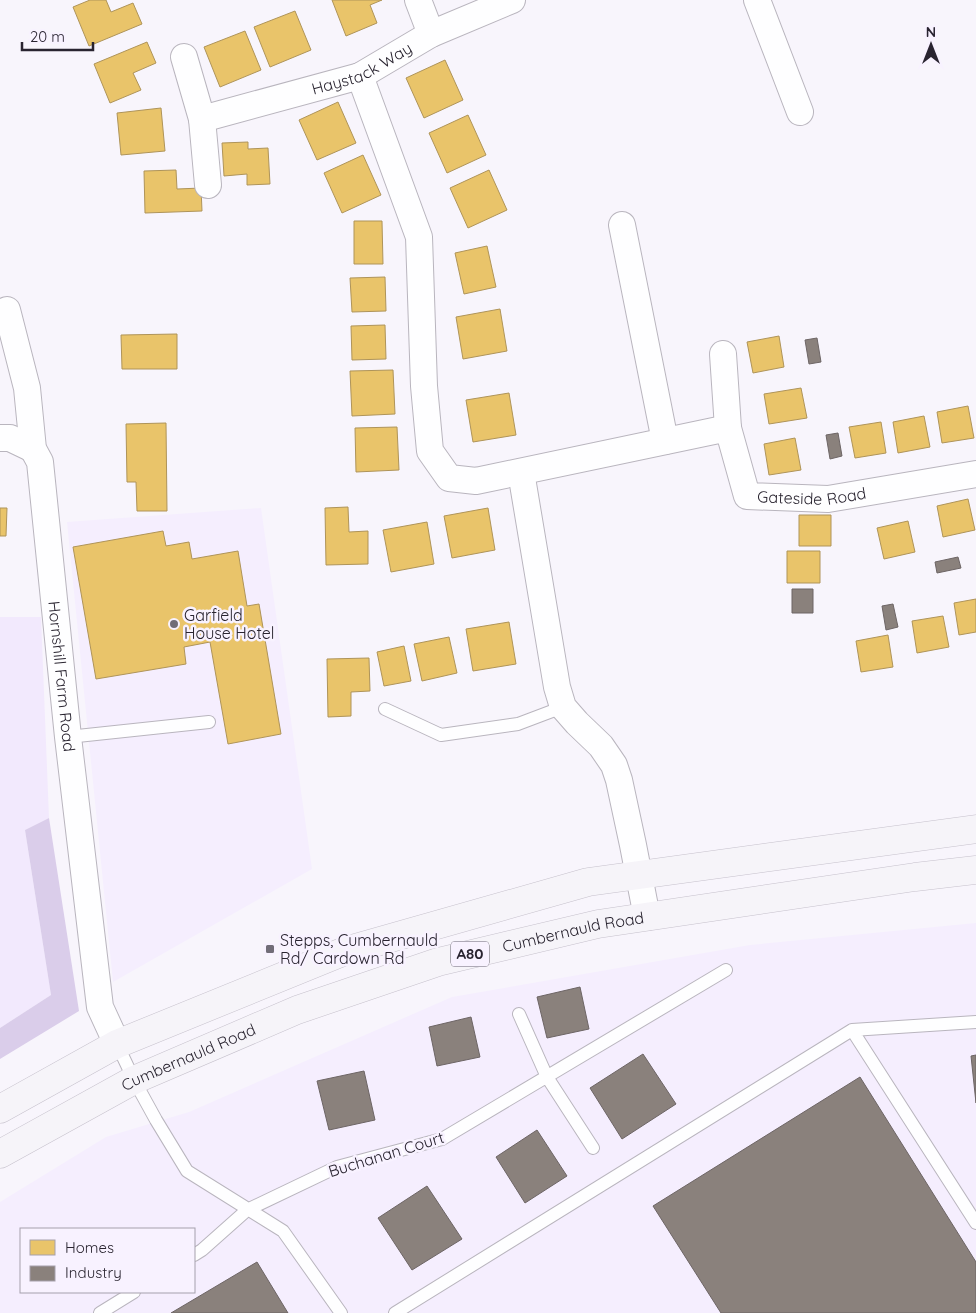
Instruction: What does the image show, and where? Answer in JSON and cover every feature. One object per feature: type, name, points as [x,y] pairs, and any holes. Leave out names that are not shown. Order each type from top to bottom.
[{"type":"main road","name":"A80","points":[[0,1109],[117,1044],[345,951],[588,882],[976,829]]},
{"type":"main road","name":"Cumbernauld Road","points":[[0,1154],[134,1080],[297,1010],[438,962],[598,924],[915,877],[976,870]]},
{"type":"street","points":[[418,0],[431,34]]},
{"type":"street","name":"Haystack Way","points":[[202,120],[360,76],[431,34],[512,0]]},
{"type":"street","points":[[757,0],[800,112]]},
{"type":"street","points":[[184,58],[202,120],[208,185]]},
{"type":"street","points":[[360,76],[419,237],[424,386],[430,450],[449,478],[476,481],[728,428],[723,354]]},
{"type":"street","points":[[622,225],[665,441]]},
{"type":"street","name":"Hornshill Farm Road","points":[[7,310],[27,388],[33,449],[40,462],[68,737],[100,1007],[117,1044]]},
{"type":"street","name":"Gateside Road","points":[[728,428],[747,496],[828,499],[976,474]]},
{"type":"street","points":[[0,438],[10,438],[33,449]]},
{"type":"street","points":[[521,472],[556,687],[562,707],[601,746],[614,765],[619,780],[647,917]]},
{"type":"lane","points":[[385,709],[441,735],[518,724],[562,707]]},
{"type":"lane","points":[[68,737],[209,722]]},
{"type":"lane","name":"Buchanan Court","points":[[195,1254],[247,1210],[338,1167],[442,1139],[726,970]]},
{"type":"lane","points":[[519,1014],[547,1077],[593,1148]]},
{"type":"lane","points":[[395,1313],[852,1030],[976,1022]]},
{"type":"lane","points":[[852,1030],[976,1222]]},
{"type":"lane","points":[[117,1044],[156,1120],[187,1171],[282,1231],[341,1313]]},
{"type":"lane","points":[[100,1313],[132,1293]]},
{"type":"shaded area","points":[[261,508],[312,869],[113,982],[67,522]]},
{"type":"shaded area","points":[[0,617],[41,617],[49,818],[25,830],[51,995],[0,1028]]},
{"type":"shaded area","points":[[49,818],[79,1011],[0,1059],[0,1028],[51,995],[25,830]]},
{"type":"shaded area","points":[[976,923],[976,1313],[0,1313],[0,1202],[106,1137],[189,1112],[452,997],[750,945]]},
{"type":"building: Homes","points":[[90,0],[106,0],[111,12],[133,3],[142,24],[89,46],[73,7]]},
{"type":"building: Homes","points":[[332,0],[382,0],[370,5],[377,23],[346,36]]},
{"type":"building: Homes","points":[[295,11],[311,50],[270,67],[254,27]]},
{"type":"building: Homes","points":[[245,31],[261,70],[220,87],[204,47]]},
{"type":"building: Homes","points":[[147,42],[156,63],[133,73],[141,90],[110,103],[94,64]]},
{"type":"building: Homes","points":[[445,60],[463,100],[424,118],[406,78]]},
{"type":"building: Homes","points":[[338,102],[356,143],[317,160],[299,120]]},
{"type":"building: Homes","points":[[161,108],[165,151],[121,155],[117,113]]},
{"type":"building: Homes","points":[[468,115],[486,155],[447,173],[429,133]]},
{"type":"building: Homes","points":[[248,142],[248,149],[268,148],[270,184],[247,185],[247,174],[224,176],[222,143]]},
{"type":"building: Homes","points":[[363,155],[381,195],[342,213],[324,173]]},
{"type":"building: Homes","points":[[176,170],[177,189],[201,188],[202,211],[145,213],[144,171]]},
{"type":"building: Homes","points":[[489,170],[507,210],[468,228],[450,188]]},
{"type":"building: Homes","points":[[354,221],[382,221],[383,264],[354,264]]},
{"type":"building: Homes","points":[[487,246],[496,287],[464,294],[455,253]]},
{"type":"building: Homes","points":[[385,277],[386,311],[352,312],[350,278]]},
{"type":"building: Homes","points":[[500,309],[507,351],[463,359],[456,317]]},
{"type":"building: Homes","points":[[385,325],[386,359],[352,360],[351,326]]},
{"type":"building: Homes","points":[[177,334],[177,369],[122,369],[121,335]]},
{"type":"building: Homes","points":[[779,336],[784,367],[753,373],[747,342]]},
{"type":"building: Homes","points":[[393,370],[395,414],[352,416],[350,371]]},
{"type":"building: Homes","points":[[801,388],[807,418],[769,424],[764,394]]},
{"type":"building: Homes","points":[[509,393],[516,435],[473,442],[466,400]]},
{"type":"building: Homes","points":[[968,406],[974,438],[942,443],[937,412]]},
{"type":"building: Homes","points":[[924,416],[930,447],[898,453],[893,422]]},
{"type":"building: Homes","points":[[881,422],[886,453],[855,458],[849,427]]},
{"type":"building: Homes","points":[[166,423],[167,511],[137,511],[136,482],[127,482],[126,424]]},
{"type":"building: Homes","points":[[397,427],[399,470],[356,472],[355,428]]},
{"type":"building: Homes","points":[[795,438],[801,470],[769,475],[764,444]]},
{"type":"building: Homes","points":[[968,499],[975,530],[943,537],[937,506]]},
{"type":"building: Homes","points":[[348,507],[349,532],[368,531],[368,564],[326,565],[325,508]]},
{"type":"building: Homes","points":[[0,508],[7,508],[6,536],[0,536]]},
{"type":"building: Homes","points":[[488,508],[495,550],[452,558],[444,516]]},
{"type":"building: Homes","points":[[799,515],[831,515],[831,546],[799,546]]},
{"type":"building: Homes","points":[[908,521],[915,552],[884,559],[877,528]]},
{"type":"building: Homes","points":[[427,522],[434,564],[391,572],[383,530]]},
{"type":"building: Homes","name":"Garfield House Hotel","points":[[163,531],[166,546],[189,542],[192,559],[238,551],[247,606],[259,604],[281,734],[228,744],[210,642],[184,647],[186,664],[96,679],[73,547]]},
{"type":"building: Homes","points":[[787,551],[820,551],[820,583],[787,583]]},
{"type":"building: Homes","points":[[976,599],[976,632],[959,635],[954,603]]},
{"type":"building: Homes","points":[[943,616],[949,647],[917,653],[912,621]]},
{"type":"building: Homes","points":[[509,622],[516,664],[473,671],[466,629]]},
{"type":"building: Homes","points":[[888,635],[893,667],[861,672],[856,641]]},
{"type":"building: Homes","points":[[449,637],[457,673],[422,681],[414,644]]},
{"type":"building: Homes","points":[[404,646],[411,681],[384,686],[377,652]]},
{"type":"building: Homes","points":[[369,658],[370,691],[351,692],[351,716],[328,717],[327,659]]},
{"type":"building: Industry","points":[[817,338],[821,362],[809,364],[805,340]]},
{"type":"building: Industry","points":[[838,433],[842,456],[830,459],[826,435]]},
{"type":"building: Industry","points":[[958,557],[961,568],[937,573],[935,562]]},
{"type":"building: Industry","points":[[792,589],[813,589],[813,613],[792,613]]},
{"type":"building: Industry","points":[[893,604],[898,627],[886,630],[882,606]]},
{"type":"building: Industry","points":[[580,987],[589,1029],[547,1038],[537,997]]},
{"type":"building: Industry","points":[[471,1017],[480,1057],[437,1066],[429,1027]]},
{"type":"building: Industry","points":[[643,1054],[676,1104],[622,1139],[590,1088]]},
{"type":"building: Industry","points":[[976,1055],[976,1103],[971,1056]]},
{"type":"building: Industry","points":[[364,1071],[375,1120],[329,1130],[317,1081]]},
{"type":"building: Industry","points":[[860,1077],[976,1262],[976,1313],[721,1313],[653,1206]]},
{"type":"building: Industry","points":[[537,1130],[567,1176],[525,1203],[496,1157]]},
{"type":"building: Industry","points":[[427,1186],[462,1239],[412,1270],[378,1218]]},
{"type":"building: Industry","points":[[257,1262],[288,1313],[171,1313]]},
{"type":"place","name":"Garfield House Hotel","points":[[174,624]]},
{"type":"place","name":"Stepps, Cumbernauld Rd/ Cardown Rd","points":[[270,949]]}]
